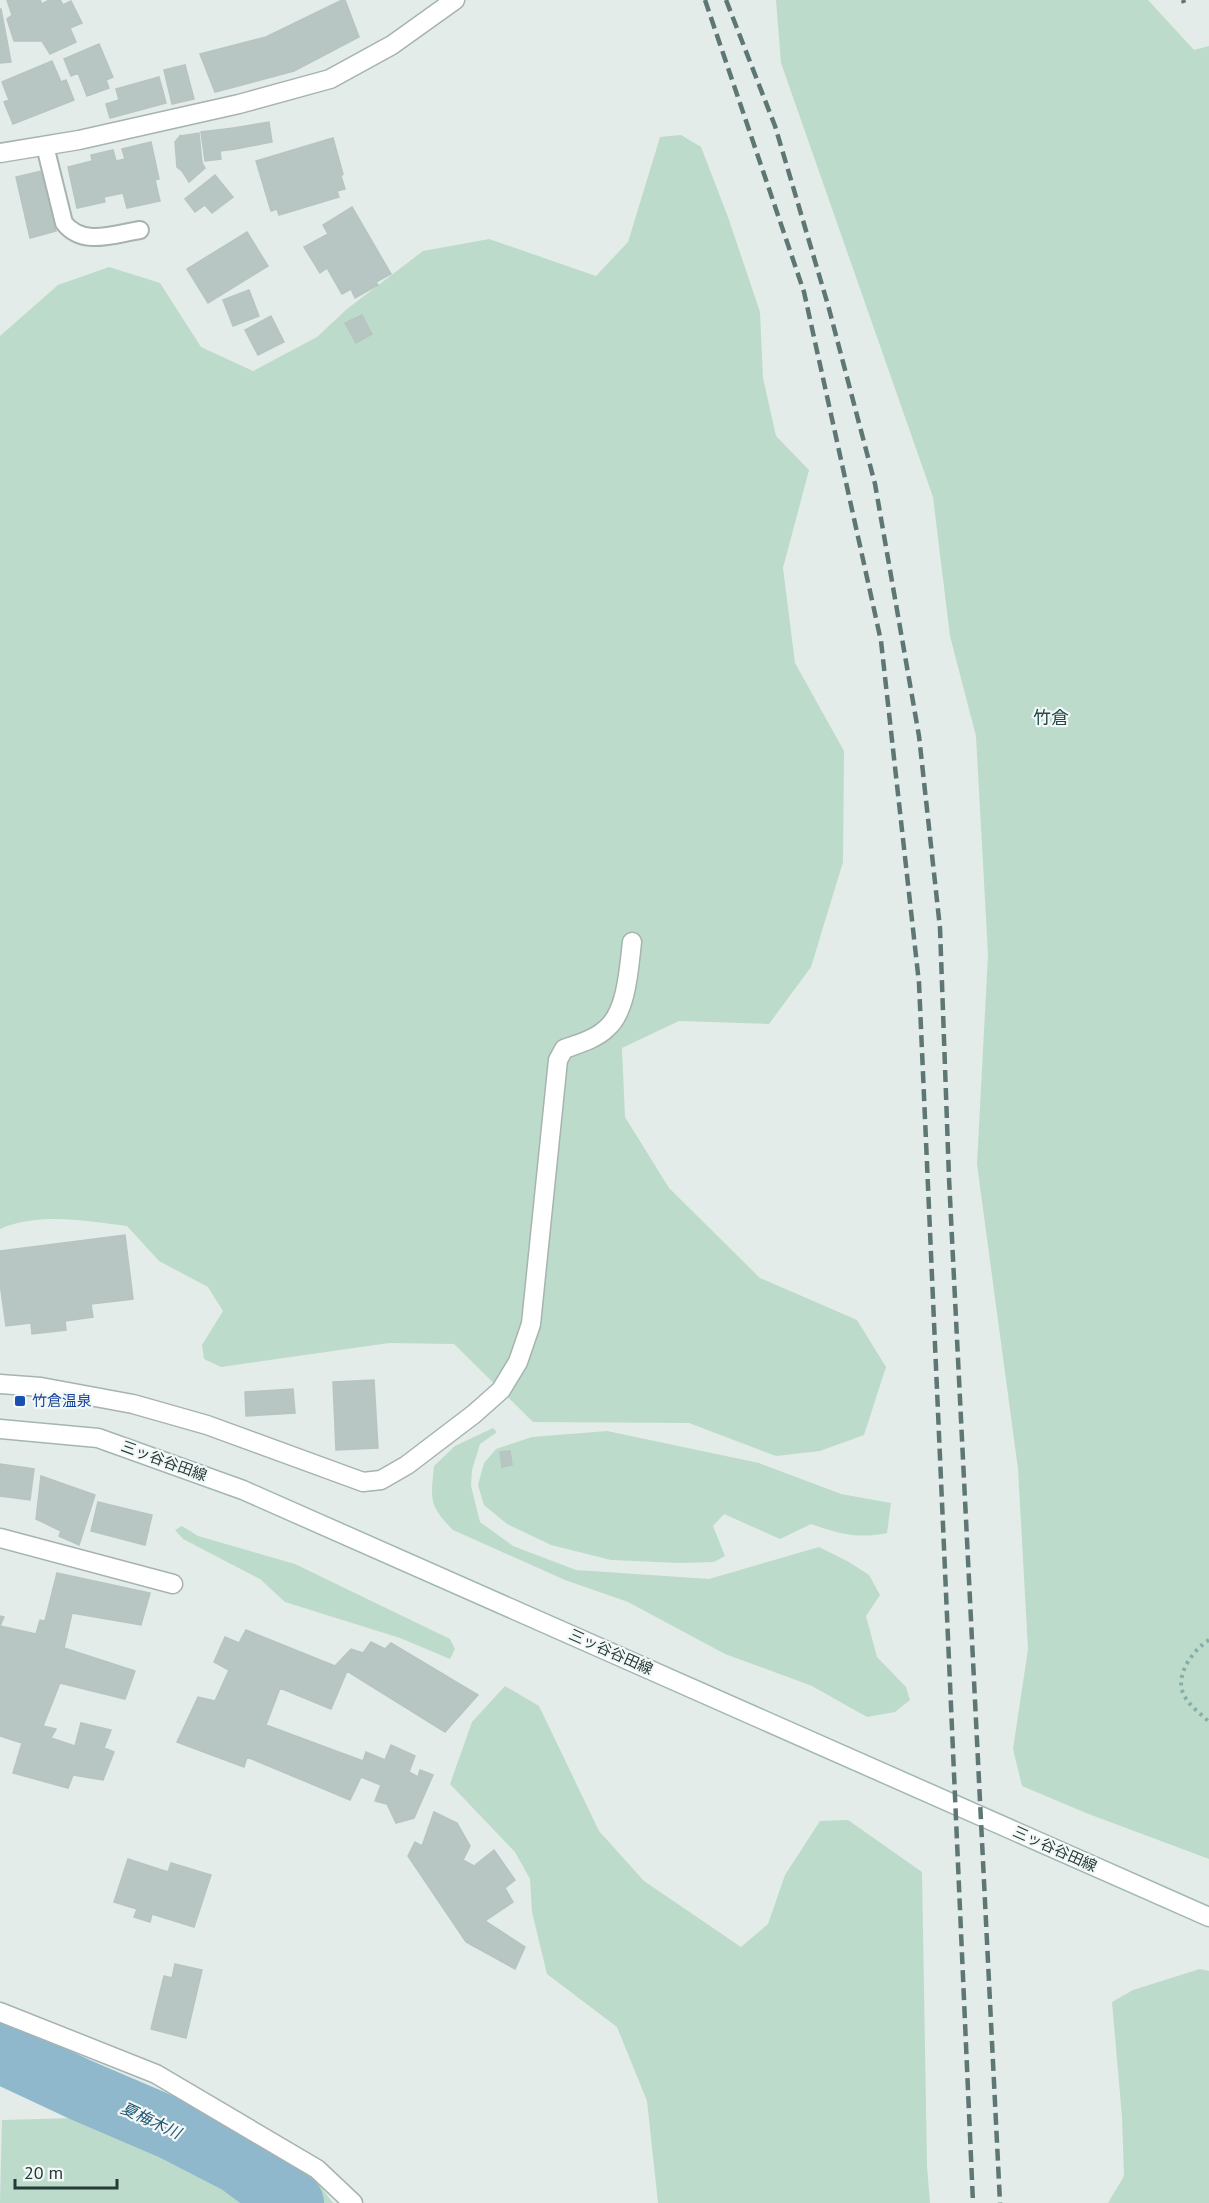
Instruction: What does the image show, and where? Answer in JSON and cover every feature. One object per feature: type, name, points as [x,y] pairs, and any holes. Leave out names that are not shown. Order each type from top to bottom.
[{"type":"street","points":[[0,153],[79,140],[239,104],[330,79],[392,45],[455,0]]},
{"type":"street","points":[[0,1384],[41,1387],[133,1404],[207,1425],[363,1482],[381,1480],[407,1465],[474,1414],[501,1390],[518,1362],[531,1324],[558,1060],[564,1049],[586,1041],[608,1028],[619,1011],[626,984],[632,942]]},
{"type":"street","name":"三ッ谷谷田線","points":[[0,1429],[98,1438],[243,1490],[1209,1917]]},
{"type":"street","points":[[0,1538],[173,1584]]},
{"type":"street","points":[[0,2012],[156,2074],[317,2169],[353,2203]]},
{"type":"lane","points":[[45,146],[64,223],[70,231],[80,236],[96,238],[140,230]]},
{"type":"path","points":[[1209,1640],[1198,1646],[1183,1671],[1182,1691],[1189,1704],[1209,1722]]},
{"type":"green space","points":[[776,0],[1148,0],[1194,50],[1209,46],[1209,1859],[1086,1813],[1022,1786],[1013,1749],[1028,1649],[1018,1469],[977,1164],[988,955],[976,736],[950,636],[933,497],[781,63]]},
{"type":"green space","points":[[681,135],[701,147],[728,217],[760,312],[763,378],[776,436],[809,470],[783,568],[795,663],[844,751],[843,862],[811,967],[769,1024],[679,1021],[622,1048],[625,1117],[669,1188],[760,1278],[857,1320],[886,1367],[864,1435],[820,1451],[776,1456],[689,1423],[533,1422],[454,1344],[389,1343],[221,1367],[204,1359],[202,1345],[223,1311],[208,1287],[159,1261],[127,1226],[47,1219],[0,1229],[0,336],[58,285],[109,267],[160,283],[201,347],[253,371],[317,337],[347,309],[423,251],[489,239],[596,276],[628,242],[660,137]]},
{"type":"green space","points":[[493,1428],[497,1432],[480,1444],[472,1470],[471,1486],[480,1522],[513,1546],[576,1570],[709,1579],[819,1547],[869,1575],[880,1595],[866,1616],[877,1657],[906,1687],[910,1700],[895,1712],[867,1717],[812,1686],[725,1654],[628,1602],[565,1580],[453,1530],[439,1514],[433,1501],[434,1466],[455,1446]]},
{"type":"green space","points":[[607,1431],[759,1463],[841,1494],[891,1503],[887,1533],[867,1536],[849,1534],[811,1524],[780,1539],[724,1514],[713,1526],[725,1556],[714,1562],[611,1560],[551,1545],[507,1524],[484,1505],[478,1485],[484,1463],[496,1449],[532,1437]]},
{"type":"green space","points":[[182,1526],[198,1536],[295,1564],[450,1639],[455,1649],[450,1659],[400,1638],[285,1602],[260,1579],[183,1539],[175,1530]]},
{"type":"green space","points":[[505,1686],[539,1706],[599,1831],[644,1881],[741,1947],[768,1924],[785,1875],[820,1821],[848,1820],[922,1872],[927,2166],[930,2203],[658,2203],[647,2101],[617,2027],[547,1974],[532,1912],[530,1879],[515,1852],[450,1784],[472,1722]]},
{"type":"green space","points":[[1200,1969],[1209,1971],[1209,2203],[1108,2203],[1124,2176],[1122,2117],[1112,2002],[1133,1990]]},
{"type":"green space","points":[[194,2116],[251,2123],[317,2182],[333,2203],[0,2203],[2,2120],[75,2118],[131,2122]]},
{"type":"building","points":[[7,0],[40,0],[42,4],[49,0],[60,0],[63,5],[71,1],[82,23],[70,28],[76,42],[50,54],[42,41],[14,41],[7,19],[12,15]]},
{"type":"building","points":[[345,0],[359,37],[294,71],[215,92],[200,54],[266,37]]},
{"type":"building","points":[[1,9],[11,62],[0,63]]},
{"type":"building","points":[[99,44],[113,77],[106,80],[109,88],[87,96],[78,73],[71,76],[64,59]]},
{"type":"building","points":[[52,61],[61,82],[66,80],[74,100],[13,124],[4,102],[9,100],[2,82]]},
{"type":"building","points":[[185,65],[194,99],[172,104],[164,70]]},
{"type":"building","points":[[159,77],[166,103],[110,118],[106,104],[119,100],[116,89]]},
{"type":"building","points":[[269,122],[272,142],[235,149],[233,128]]},
{"type":"building","points":[[233,128],[235,149],[220,151],[221,159],[205,161],[201,132]]},
{"type":"building","points":[[199,133],[202,163],[205,168],[189,182],[182,171],[186,165],[180,136]]},
{"type":"building","points":[[180,136],[186,165],[182,171],[177,167],[175,142]]},
{"type":"building","points":[[333,138],[345,189],[337,191],[339,197],[279,215],[277,209],[271,211],[256,161]]},
{"type":"building","points":[[151,142],[159,179],[155,180],[160,201],[127,208],[123,193],[104,197],[105,202],[77,208],[68,167],[92,161],[91,155],[113,150],[116,161],[125,159],[122,149]]},
{"type":"building","points":[[42,171],[56,231],[30,238],[16,177]]},
{"type":"building","points":[[215,175],[233,197],[212,213],[205,205],[195,212],[185,199]]},
{"type":"building","points":[[352,207],[391,274],[376,282],[378,285],[355,298],[351,289],[342,294],[327,268],[320,273],[304,247],[328,234],[323,225]]},
{"type":"building","points":[[247,232],[268,266],[208,303],[187,269]]},
{"type":"building","points":[[249,290],[259,316],[233,326],[223,300]]},
{"type":"building","points":[[362,315],[372,334],[356,343],[345,323]]},
{"type":"building","points":[[271,316],[284,342],[258,355],[245,330]]},
{"type":"building","points":[[125,1235],[133,1299],[91,1304],[93,1317],[65,1321],[66,1330],[32,1334],[31,1323],[6,1326],[0,1283],[0,1251]]},
{"type":"building","points":[[374,1380],[378,1448],[336,1450],[333,1382]]},
{"type":"building","points":[[293,1389],[295,1413],[246,1416],[245,1392]]},
{"type":"building","points":[[510,1451],[512,1465],[502,1467],[500,1452]]},
{"type":"building","points":[[0,1464],[34,1469],[30,1500],[0,1496]]},
{"type":"building","points":[[41,1476],[95,1495],[79,1545],[59,1536],[61,1531],[36,1519]]},
{"type":"building","points":[[98,1502],[152,1515],[145,1545],[91,1531]]},
{"type":"building","points":[[57,1573],[150,1593],[141,1625],[72,1613],[64,1648],[135,1671],[125,1699],[60,1683],[43,1726],[56,1729],[51,1738],[75,1746],[81,1723],[111,1730],[104,1748],[114,1752],[103,1780],[73,1775],[68,1788],[13,1773],[22,1743],[0,1736],[0,1626],[36,1634],[40,1620],[45,1621]]},
{"type":"building","points":[[246,1630],[335,1666],[351,1649],[363,1653],[371,1642],[385,1649],[391,1643],[478,1695],[445,1732],[347,1671],[331,1709],[280,1688],[266,1725],[363,1761],[366,1752],[385,1760],[391,1745],[415,1756],[409,1772],[418,1777],[420,1770],[433,1775],[414,1818],[396,1823],[387,1804],[375,1801],[381,1785],[361,1777],[350,1800],[247,1757],[244,1767],[177,1742],[198,1697],[215,1701],[229,1670],[214,1662],[225,1637],[239,1643]]},
{"type":"building","points":[[434,1812],[457,1823],[470,1846],[463,1860],[474,1866],[494,1850],[515,1880],[505,1888],[513,1902],[485,1921],[525,1947],[515,1969],[466,1942],[408,1856],[415,1842],[422,1846]]},
{"type":"building","points":[[128,1859],[168,1872],[171,1863],[211,1875],[194,1927],[152,1914],[150,1922],[134,1917],[137,1909],[114,1902]]},
{"type":"building","points":[[175,1964],[202,1970],[186,2038],[151,2029],[164,1976],[172,1978]]},
{"type":"waterway","name":"夏梅木川","points":[[0,2052],[172,2129],[238,2163],[293,2203]]},
{"type":"railway","points":[[705,0],[804,292],[881,641],[919,983],[973,2203]]},
{"type":"railway","points":[[726,0],[775,126],[828,305],[875,484],[919,736],[940,928],[949,1178],[1000,2203]]},
{"type":"place","name":"竹倉温泉","points":[[20,1401]]},
{"type":"district","name":"竹倉","points":[[1051,718]]}]
